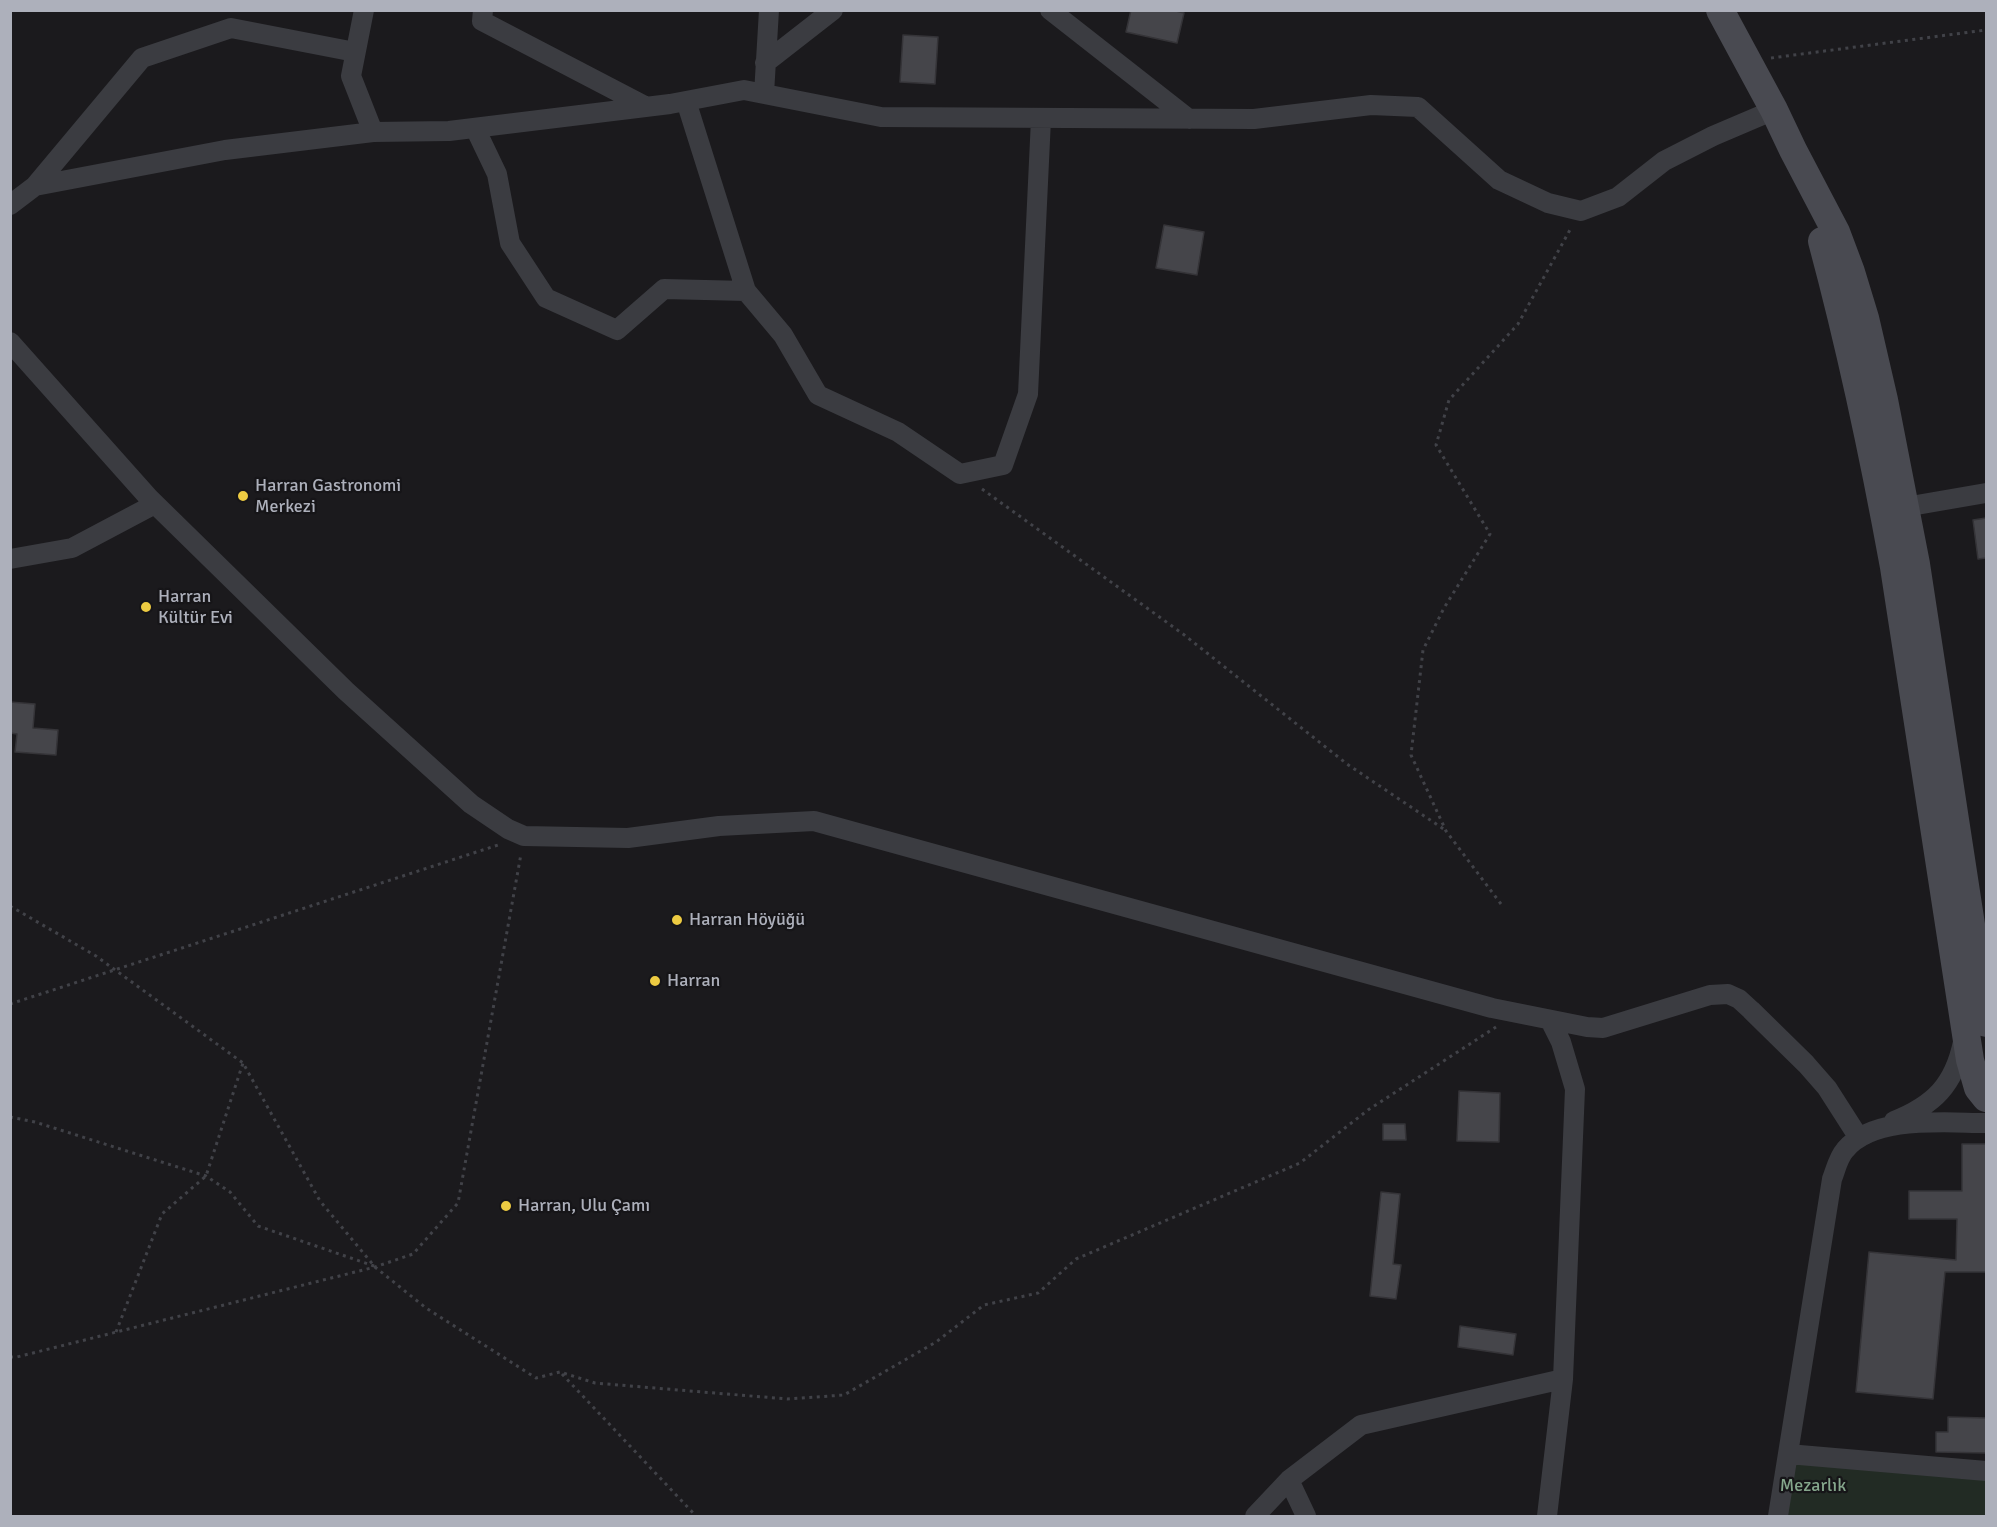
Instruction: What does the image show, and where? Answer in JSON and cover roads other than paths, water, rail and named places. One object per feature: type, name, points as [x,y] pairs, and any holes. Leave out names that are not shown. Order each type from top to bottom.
[{"type":"main road","points":[[1720,10],[1836,232],[1865,318],[1905,507],[1976,1028],[1973,1076],[1978,1088],[1986,1098]]},
{"type":"main road","points":[[1792,150],[1821,236],[1863,405],[1976,1028]]},
{"type":"street","points":[[364,10],[351,76],[374,132]]},
{"type":"street","points":[[483,10],[482,21],[647,107]]},
{"type":"street","points":[[764,94],[769,10]]},
{"type":"street","points":[[765,63],[833,10]]},
{"type":"street","points":[[1050,10],[1188,119]]},
{"type":"street","points":[[10,205],[35,186],[142,58],[227,19],[355,52]]},
{"type":"street","points":[[35,186],[225,150],[374,132],[449,131],[475,128],[647,107],[744,90],[881,117],[1254,119],[1371,105],[1418,107],[1499,180],[1548,202],[1581,211],[1618,197],[1664,161],[1713,136],[1774,110]]},
{"type":"street","points":[[686,101],[746,291],[783,335],[818,395],[898,432],[960,474],[1003,465],[1028,394],[1041,119]]},
{"type":"street","points":[[475,128],[497,174],[510,243],[546,298],[617,330],[664,289],[746,291]]},
{"type":"street","points":[[10,342],[155,504],[346,691],[463,797],[508,829],[524,836],[628,838],[719,826],[814,821],[1492,1008],[1550,1020],[1603,1028],[1710,995],[1728,994],[1739,999],[1806,1064],[1864,1135]]},
{"type":"street","points":[[1905,507],[1986,493]]},
{"type":"street","points":[[10,559],[72,548],[155,504]]},
{"type":"street","points":[[1548,1516],[1563,1379],[1575,1089],[1561,1042],[1550,1020]]},
{"type":"street","points":[[1778,1516],[1832,1179],[1839,1159],[1846,1149],[1864,1135],[1908,1115],[1938,1095],[1950,1080],[1976,1028]]},
{"type":"street","points":[[1864,1135],[1889,1127],[1918,1124],[1986,1123]]},
{"type":"street","points":[[1256,1516],[1289,1480],[1361,1425],[1563,1379]]},
{"type":"street","points":[[1788,1454],[1986,1471]]},
{"type":"street","points":[[1289,1480],[1306,1516]]},
{"type":"place","name":"Harran Gastronomi Merkezi","points":[[243,496]]},
{"type":"place","name":"Harran Kültür Evi","points":[[146,607]]},
{"type":"place","name":"Harran Höyüğü","points":[[677,920]]},
{"type":"place","name":"Harran","points":[[655,981]]},
{"type":"place","name":"Harran, Ulu Çamı","points":[[506,1206]]},
{"type":"park label","name":"Mezarlık","points":[[1813,1486]]}]
